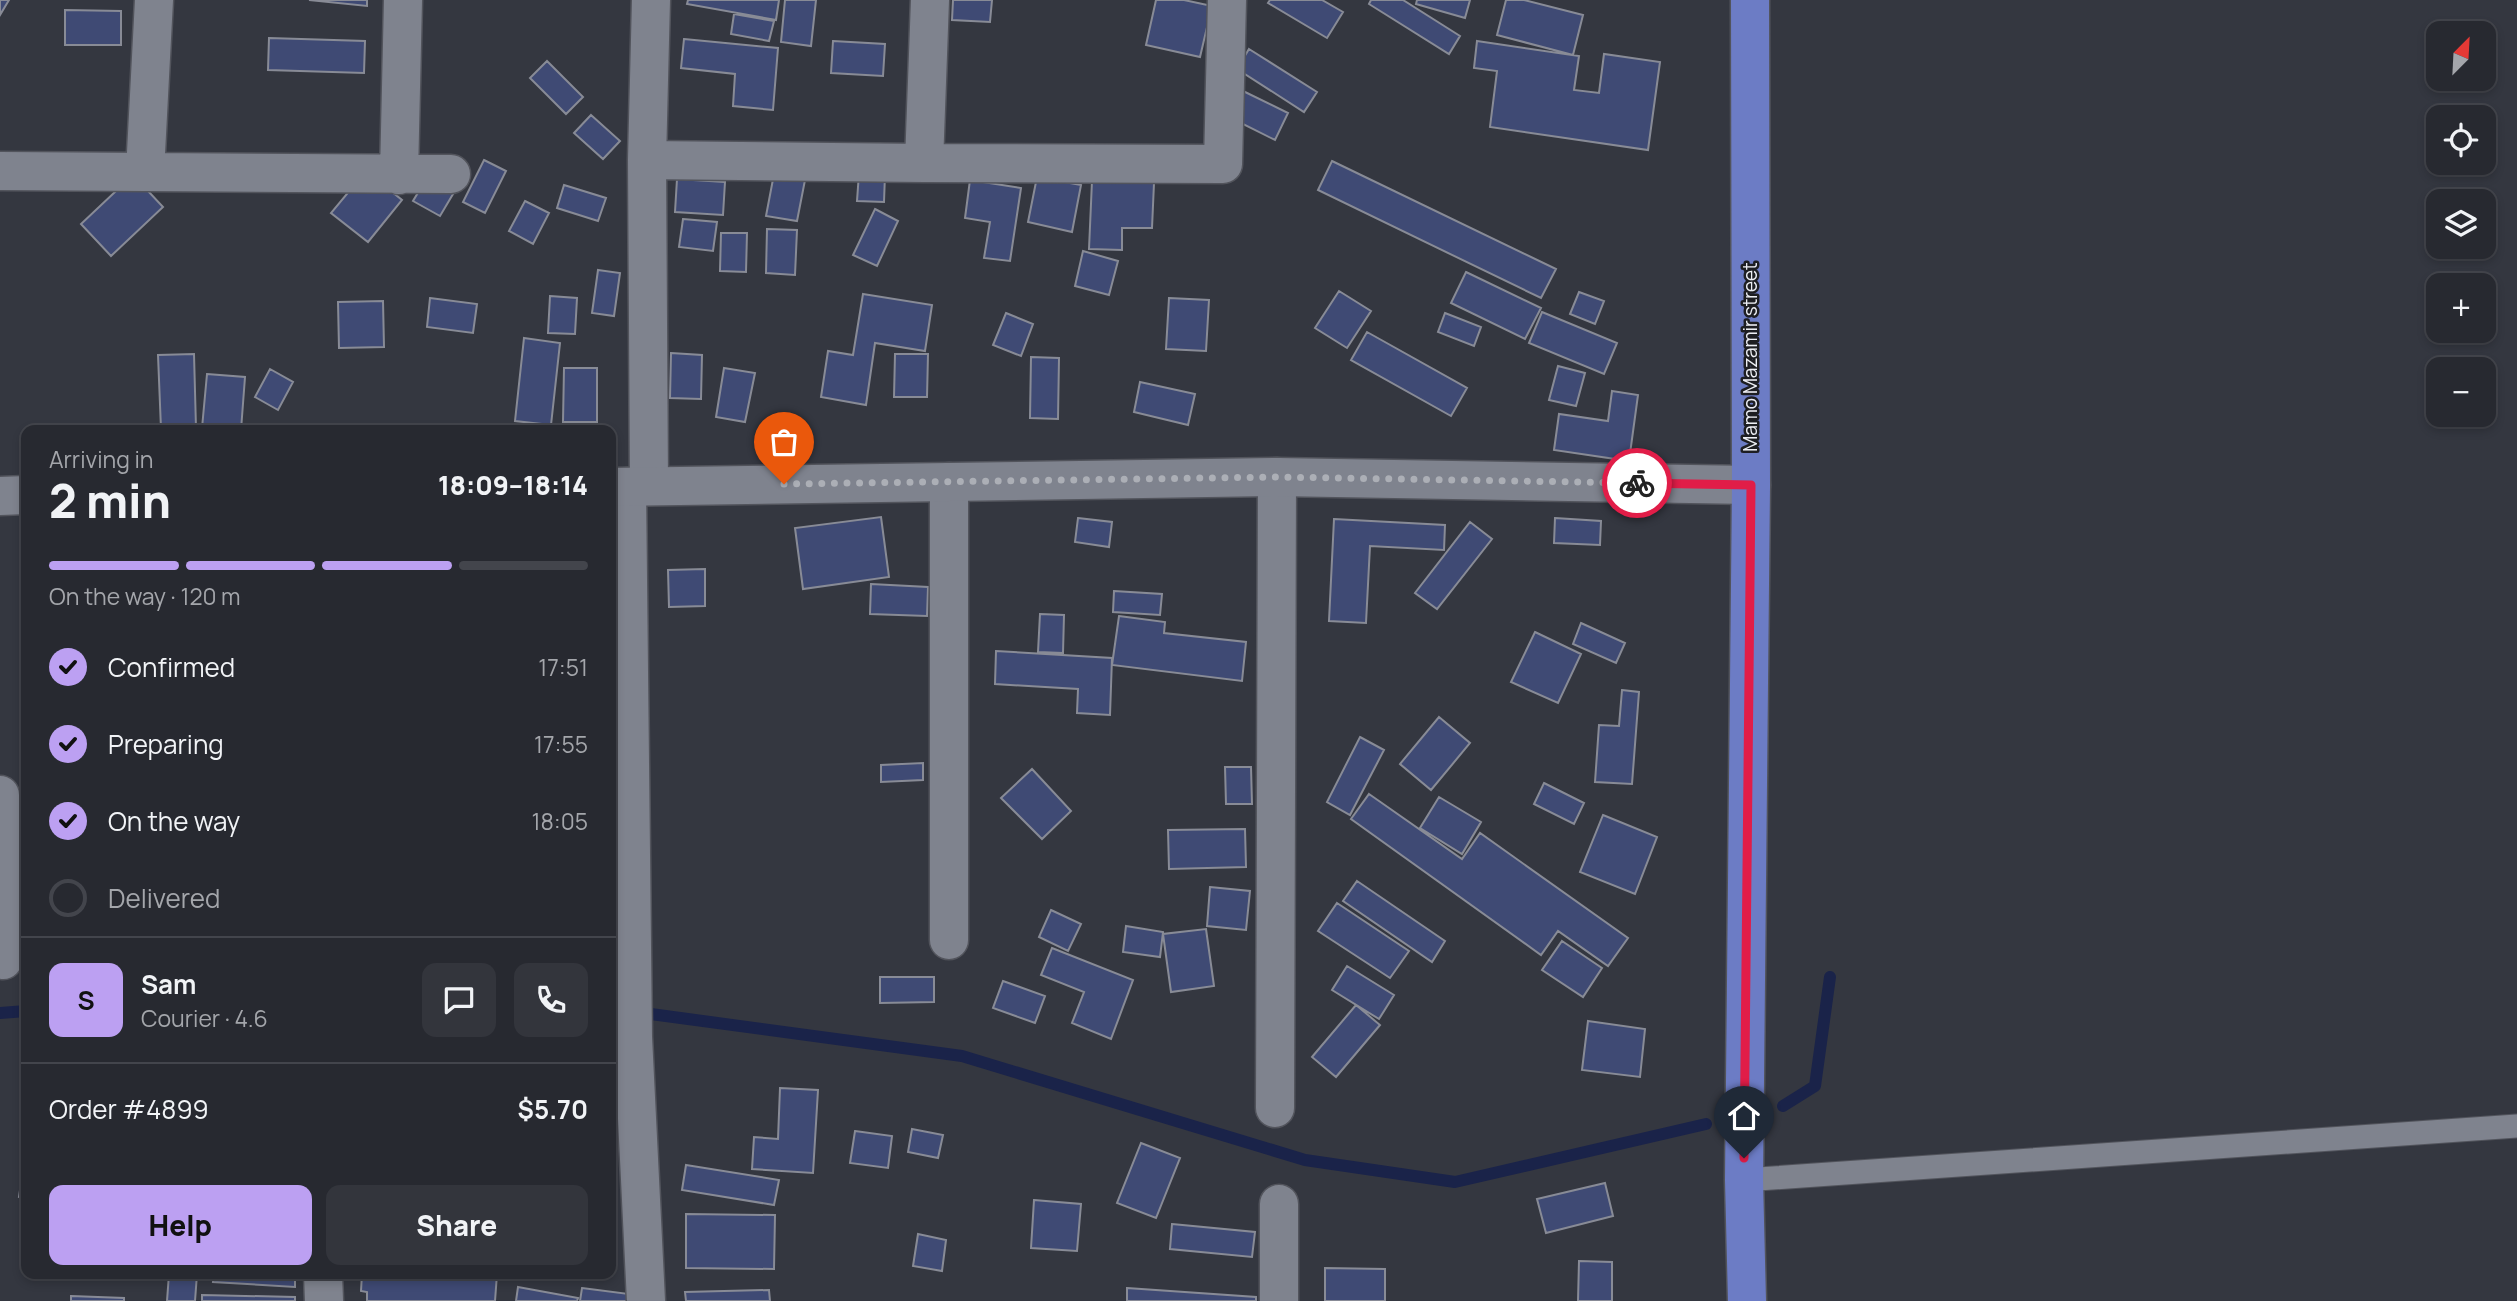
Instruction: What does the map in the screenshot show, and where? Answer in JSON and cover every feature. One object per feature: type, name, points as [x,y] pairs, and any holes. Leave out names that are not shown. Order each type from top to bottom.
[{"type":"main road","name":"Mamo Mazamir street","points":[[1747,1301],[1744,1180],[1751,485],[1750,0]]},
{"type":"street","points":[[145,172],[154,0]]},
{"type":"street","points":[[399,175],[403,0]]},
{"type":"street","points":[[646,1301],[633,1037],[629,487],[647,160],[651,0]]},
{"type":"street","points":[[923,163],[930,0]]},
{"type":"street","points":[[647,160],[1223,164],[1227,0]]},
{"type":"street","points":[[0,171],[451,174]]},
{"type":"street","points":[[629,487],[1277,477],[1751,485]]},
{"type":"street","points":[[1275,1108],[1277,477]]},
{"type":"street","points":[[949,482],[949,940]]},
{"type":"street","points":[[0,496],[21,495]]},
{"type":"street","points":[[0,795],[3,960]]},
{"type":"street","points":[[1279,1204],[1279,1301]]},
{"type":"street","points":[[323,1279],[324,1301]]},
{"type":"lane","points":[[1744,1180],[2517,1126]]},
{"type":"building","points":[[0,0],[9,0],[0,15]]},
{"type":"building","points":[[309,0],[367,0],[367,6]]},
{"type":"building","points":[[688,0],[779,0],[776,20],[687,4]]},
{"type":"building","points":[[785,0],[816,0],[811,46],[781,42]]},
{"type":"building","points":[[953,0],[992,0],[990,22],[952,20]]},
{"type":"building","points":[[1156,0],[1184,0],[1212,6],[1200,57],[1146,45]]},
{"type":"building","points":[[1270,0],[1322,0],[1343,12],[1327,38],[1268,3]]},
{"type":"building","points":[[1371,0],[1403,0],[1460,36],[1449,54],[1369,4]]},
{"type":"building","points":[[1417,0],[1470,0],[1465,18],[1416,4]]},
{"type":"building","points":[[1506,0],[1524,0],[1583,15],[1573,55],[1497,35]]},
{"type":"building","points":[[65,10],[121,11],[121,45],[65,45]]},
{"type":"building","points":[[734,14],[774,21],[769,41],[731,34]]},
{"type":"building","points":[[269,38],[365,41],[364,73],[268,70]]},
{"type":"building","points":[[684,39],[778,48],[773,110],[733,106],[735,74],[681,68]]},
{"type":"building","points":[[833,41],[885,44],[883,76],[831,73]]},
{"type":"building","points":[[1477,41],[1579,56],[1574,90],[1599,93],[1604,54],[1660,62],[1648,150],[1490,127],[1497,71],[1474,68]]},
{"type":"building","points":[[1249,49],[1317,92],[1304,112],[1237,69]]},
{"type":"building","points":[[547,61],[583,97],[566,114],[530,78]]},
{"type":"building","points":[[1243,91],[1288,113],[1275,140],[1229,117]]},
{"type":"building","points":[[591,115],[620,141],[603,159],[574,133]]},
{"type":"building","points":[[484,160],[506,171],[485,213],[463,202]]},
{"type":"building","points":[[1332,161],[1556,269],[1541,298],[1318,190]]},
{"type":"building","points":[[366,171],[402,200],[368,242],[331,213]]},
{"type":"building","points":[[859,173],[885,174],[884,202],[857,201]]},
{"type":"building","points":[[774,174],[805,180],[797,221],[766,216]]},
{"type":"building","points":[[133,175],[163,207],[111,256],[81,224]]},
{"type":"building","points":[[1037,177],[1081,185],[1072,232],[1028,222]]},
{"type":"building","points":[[427,178],[453,194],[440,216],[413,201]]},
{"type":"building","points":[[677,179],[725,182],[723,215],[675,212]]},
{"type":"building","points":[[970,180],[1021,188],[1010,261],[984,258],[990,222],[965,218]]},
{"type":"building","points":[[1092,181],[1154,183],[1152,228],[1122,228],[1122,250],[1089,249]]},
{"type":"building","points":[[564,185],[606,198],[598,221],[557,208]]},
{"type":"building","points":[[525,201],[549,213],[533,244],[509,231]]},
{"type":"building","points":[[875,209],[898,221],[877,266],[853,255]]},
{"type":"building","points":[[683,219],[717,222],[713,251],[679,247]]},
{"type":"building","points":[[767,229],[797,230],[795,275],[766,273]]},
{"type":"building","points":[[721,233],[747,233],[746,272],[720,271]]},
{"type":"building","points":[[1083,251],[1118,261],[1109,295],[1075,286]]},
{"type":"building","points":[[598,270],[620,273],[614,316],[592,313]]},
{"type":"building","points":[[1466,272],[1541,308],[1525,339],[1451,303]]},
{"type":"building","points":[[1339,291],[1371,311],[1347,348],[1315,328]]},
{"type":"building","points":[[1579,292],[1604,301],[1595,324],[1570,314]]},
{"type":"building","points":[[863,294],[932,305],[925,351],[875,343],[866,405],[821,397],[828,351],[853,355]]},
{"type":"building","points":[[550,296],[577,298],[575,334],[548,333]]},
{"type":"building","points":[[430,298],[477,304],[473,333],[427,327]]},
{"type":"building","points":[[1169,298],[1209,300],[1206,351],[1166,349]]},
{"type":"building","points":[[383,301],[384,347],[339,348],[338,302]]},
{"type":"building","points":[[1542,312],[1617,343],[1604,374],[1529,343]]},
{"type":"building","points":[[1006,313],[1033,324],[1021,356],[993,345]]},
{"type":"building","points":[[1445,313],[1481,327],[1474,346],[1438,332]]},
{"type":"building","points":[[1367,332],[1467,388],[1451,416],[1351,360]]},
{"type":"building","points":[[524,338],[560,343],[551,425],[515,421]]},
{"type":"building","points":[[671,353],[702,355],[701,399],[670,398]]},
{"type":"building","points":[[194,354],[196,425],[161,425],[158,355]]},
{"type":"building","points":[[895,354],[928,354],[927,397],[894,397]]},
{"type":"building","points":[[1031,357],[1059,358],[1058,419],[1030,418]]},
{"type":"building","points":[[1558,366],[1585,373],[1576,406],[1549,400]]},
{"type":"building","points":[[564,368],[597,368],[597,422],[563,422]]},
{"type":"building","points":[[724,368],[755,373],[745,422],[716,417]]},
{"type":"building","points":[[270,369],[293,382],[278,410],[255,397]]},
{"type":"building","points":[[207,374],[245,377],[241,425],[202,425]]},
{"type":"building","points":[[1140,382],[1195,394],[1188,425],[1134,412]]},
{"type":"building","points":[[1612,391],[1638,395],[1629,461],[1554,450],[1559,414],[1608,421]]},
{"type":"building","points":[[881,517],[889,577],[803,589],[795,528]]},
{"type":"building","points":[[1078,518],[1112,522],[1109,547],[1075,542]]},
{"type":"building","points":[[1555,518],[1601,521],[1600,545],[1554,543]]},
{"type":"building","points":[[1334,519],[1445,525],[1444,550],[1370,546],[1366,623],[1329,621]]},
{"type":"building","points":[[1470,522],[1492,539],[1437,609],[1415,593]]},
{"type":"building","points":[[705,569],[705,606],[669,607],[668,570]]},
{"type":"building","points":[[871,584],[928,587],[927,616],[870,614]]},
{"type":"building","points":[[1114,591],[1162,594],[1160,615],[1113,612]]},
{"type":"building","points":[[1040,614],[1064,615],[1063,653],[1038,652]]},
{"type":"building","points":[[1119,616],[1165,622],[1164,633],[1246,642],[1242,681],[1112,665]]},
{"type":"building","points":[[1581,623],[1625,643],[1616,663],[1573,644]]},
{"type":"building","points":[[1535,632],[1581,654],[1558,703],[1511,682]]},
{"type":"building","points":[[996,651],[1112,658],[1110,715],[1077,713],[1078,689],[995,684]]},
{"type":"building","points":[[1622,690],[1639,692],[1632,784],[1595,782],[1599,725],[1619,726]]},
{"type":"building","points":[[1439,717],[1470,743],[1431,790],[1400,764]]},
{"type":"building","points":[[1360,737],[1384,750],[1350,815],[1327,802]]},
{"type":"building","points":[[923,763],[923,780],[881,782],[881,765]]},
{"type":"building","points":[[1225,767],[1251,767],[1252,804],[1226,804]]},
{"type":"building","points":[[1032,769],[1071,811],[1042,839],[1001,798]]},
{"type":"building","points":[[1544,783],[1584,803],[1574,824],[1534,804]]},
{"type":"building","points":[[1369,794],[1462,859],[1480,833],[1628,938],[1608,966],[1558,931],[1541,955],[1351,819]]},
{"type":"building","points":[[1439,797],[1481,822],[1462,854],[1420,828]]},
{"type":"building","points":[[1603,815],[1657,837],[1635,894],[1580,872]]},
{"type":"building","points":[[1245,829],[1246,867],[1169,869],[1168,830]]},
{"type":"building","points":[[1357,881],[1445,941],[1432,962],[1343,901]]},
{"type":"building","points":[[1210,887],[1250,891],[1246,930],[1207,926]]},
{"type":"building","points":[[1337,903],[1409,951],[1390,978],[1318,931]]},
{"type":"building","points":[[1051,910],[1081,924],[1068,951],[1039,937]]},
{"type":"building","points":[[1126,926],[1163,932],[1160,957],[1123,952]]},
{"type":"building","points":[[1206,929],[1214,986],[1171,992],[1163,934]]},
{"type":"building","points":[[1562,941],[1602,968],[1583,997],[1542,970]]},
{"type":"building","points":[[1052,948],[1133,980],[1111,1039],[1072,1023],[1084,992],[1041,975]]},
{"type":"building","points":[[1347,966],[1394,995],[1379,1019],[1332,990]]},
{"type":"building","points":[[880,977],[934,977],[934,1002],[880,1003]]},
{"type":"building","points":[[1003,981],[1045,996],[1035,1023],[993,1008]]},
{"type":"building","points":[[1356,1005],[1380,1025],[1336,1077],[1312,1057]]},
{"type":"building","points":[[1588,1021],[1645,1029],[1640,1077],[1582,1070]]},
{"type":"building","points":[[780,1088],[818,1090],[813,1173],[752,1169],[754,1137],[778,1139]]},
{"type":"building","points":[[912,1129],[943,1135],[938,1158],[908,1152]]},
{"type":"building","points":[[855,1131],[892,1136],[888,1168],[850,1163]]},
{"type":"building","points":[[1141,1143],[1180,1158],[1156,1218],[1117,1203]]},
{"type":"building","points":[[686,1165],[779,1180],[774,1205],[682,1190]]},
{"type":"building","points":[[1605,1183],[1613,1216],[1546,1233],[1537,1199]]},
{"type":"building","points":[[1034,1200],[1081,1204],[1077,1251],[1031,1248]]},
{"type":"building","points":[[686,1214],[775,1215],[774,1269],[686,1268]]},
{"type":"building","points":[[1172,1224],[1255,1232],[1252,1257],[1170,1249]]},
{"type":"building","points":[[918,1234],[946,1240],[942,1271],[913,1266]]},
{"type":"building","points":[[1579,1261],[1612,1262],[1612,1301],[1578,1301]]},
{"type":"building","points":[[1325,1268],[1385,1269],[1385,1301],[1325,1301]]},
{"type":"building","points":[[169,1279],[197,1279],[195,1301],[167,1301]]},
{"type":"building","points":[[213,1279],[295,1279],[295,1287],[213,1282]]},
{"type":"building","points":[[362,1279],[497,1279],[495,1301],[367,1301],[367,1292],[361,1291]]},
{"type":"building","points":[[518,1287],[578,1298],[577,1301],[516,1301]]},
{"type":"building","points":[[582,1288],[629,1294],[628,1301],[580,1301]]},
{"type":"building","points":[[1127,1288],[1256,1297],[1256,1301],[1127,1301]]},
{"type":"building","points":[[769,1290],[770,1301],[686,1301],[685,1292]]},
{"type":"building","points":[[202,1295],[295,1297],[295,1301],[202,1301]]},
{"type":"building","points":[[71,1296],[124,1298],[124,1301],[71,1301]]},
{"type":"waterway","points":[[1783,1106],[1815,1086],[1830,977]]},
{"type":"waterway","points":[[0,1013],[21,1011]]},
{"type":"waterway","points":[[616,1011],[962,1056],[1305,1160],[1455,1182],[1706,1124]]},
{"type":"way so far","points":[[784,484],[1277,477],[1637,483]]},
{"type":"route","points":[[1637,483],[1751,485],[1744,1158]]}]
